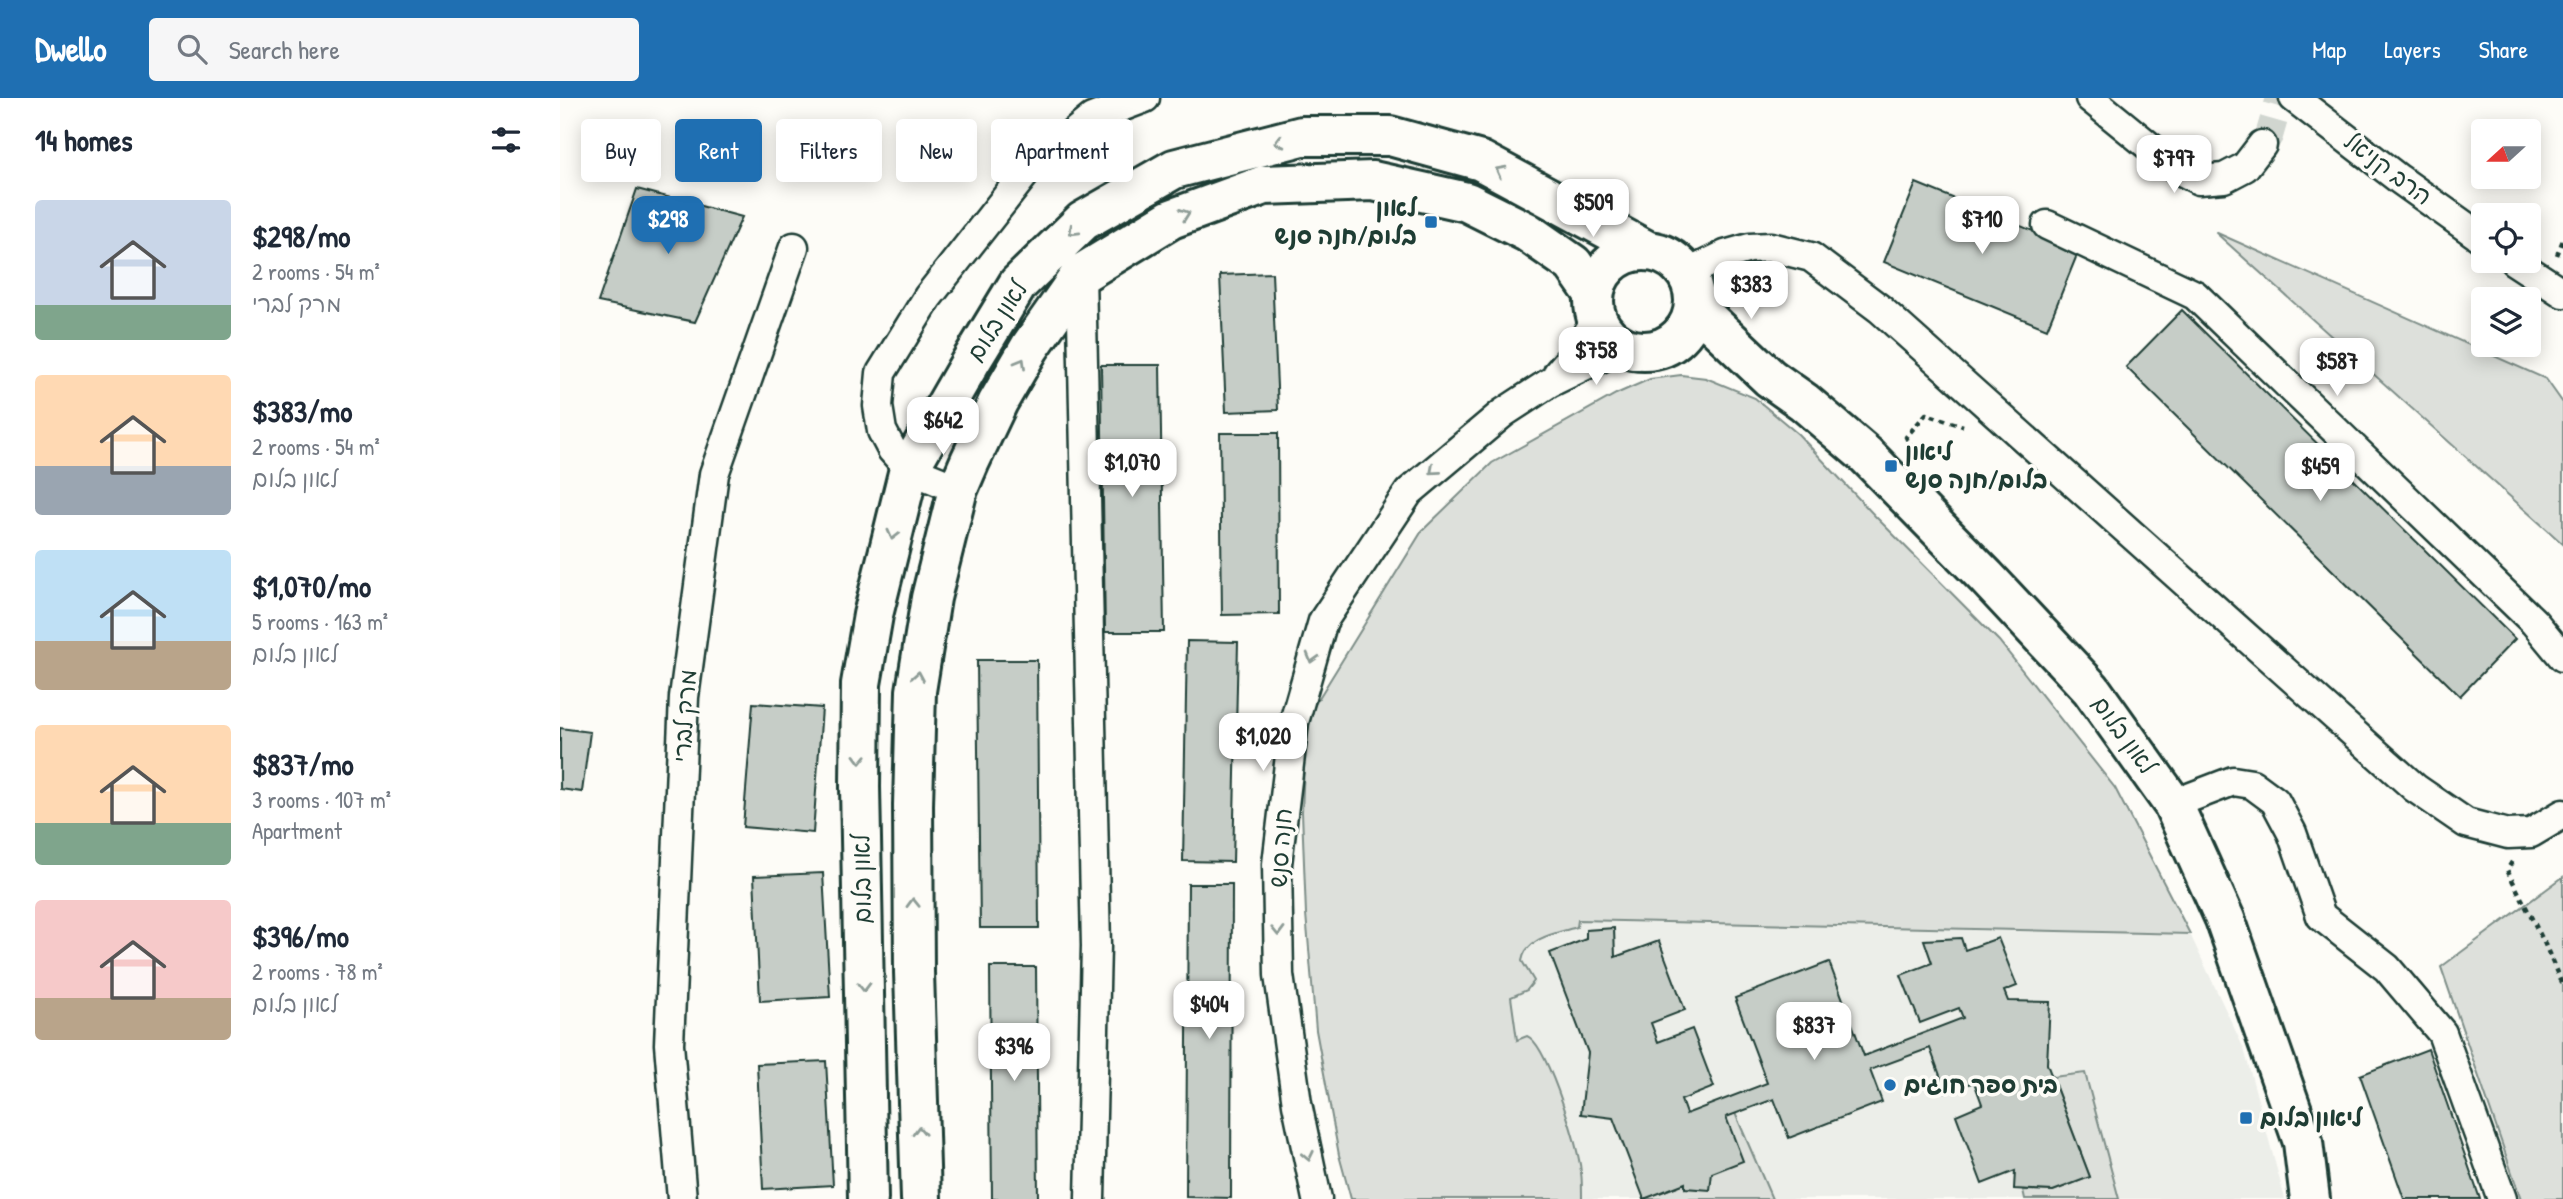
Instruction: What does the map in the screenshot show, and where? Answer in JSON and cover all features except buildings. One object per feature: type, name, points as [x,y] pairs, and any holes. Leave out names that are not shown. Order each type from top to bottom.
[{"type":"street","points":[[958,489],[909,469],[892,450],[882,431],[878,406],[881,373],[928,297],[1027,171],[1093,118],[1145,98]]},
{"type":"street","points":[[2091,98],[2176,168],[2199,180],[2224,178],[2245,167],[2262,145]]},
{"type":"street","name":"הרב קניאל","points":[[2294,98],[2471,230]]},
{"type":"street","name":"לאון בלום","points":[[868,1199],[860,787],[861,684],[873,615],[909,469],[1018,284],[1083,220],[1174,169],[1302,136],[1390,136],[1480,161],[1646,250]]},
{"type":"street","name":"לאון בלום","points":[[921,1199],[914,972],[913,805],[916,691],[931,598],[958,489],[970,461],[998,402],[1030,347],[1081,274],[1171,219],[1264,185],[1373,181],[1467,202],[1527,232],[1573,264],[1595,307]]},
{"type":"street","points":[[2047,225],[2195,295],[2534,622],[2563,657]]},
{"type":"street","name":"מרק לברי","points":[[682,1199],[669,1044],[684,697],[714,474],[794,247]]},
{"type":"street","points":[[1690,290],[1725,255],[1750,248],[1771,247],[1811,257],[1880,309],[2415,788],[2466,823],[2508,834],[2531,833],[2563,814]]},
{"type":"street","points":[[1646,250],[1669,257],[1690,290],[1691,319],[1684,331],[1675,341],[1651,351],[1623,347],[1607,336],[1595,307],[1602,273],[1617,257],[1631,252],[1646,250]]},
{"type":"street","points":[[2532,273],[2563,293]]},
{"type":"street","points":[[1081,274],[1096,946],[1090,1199]]},
{"type":"street","name":"לאון בלום","points":[[1690,290],[1770,377],[1866,455],[1996,587],[2091,689],[2173,804],[2225,919],[2303,1142],[2310,1199]]},
{"type":"street","name":"חנה סנש","points":[[1549,383],[1576,353],[1595,307]]},
{"type":"street","name":"חנה סנש","points":[[1317,1199],[1297,1104],[1279,975],[1277,864],[1294,722],[1322,621],[1409,492],[1486,426],[1549,383],[1623,347]]},
{"type":"street","name":"לאון בלום","points":[[1664,347],[1726,361],[1770,377]]},
{"type":"street","points":[[2173,804],[2233,781],[2252,784],[2275,801],[2292,833],[2321,916],[2387,968],[2442,1033],[2502,1199]]},
{"type":"path","points":[[1917,459],[1906,437],[1926,414],[1974,429]]},
{"type":"path","points":[[2531,833],[2507,870],[2544,942],[2563,987]]},
{"type":"shaded area","points":[[2215,232],[2471,346],[2471,357],[2496,357],[2546,379],[2563,403],[2563,544]]},
{"type":"shaded area","points":[[1681,375],[1706,378],[1755,398],[1798,434],[1999,641],[2115,788],[2190,934],[1578,920],[1577,927],[1543,937],[1529,946],[1522,961],[1534,981],[1527,990],[1511,997],[1517,1040],[1527,1036],[1534,1042],[1550,1071],[1565,1110],[1579,1161],[1582,1199],[1351,1199],[1339,1155],[1316,1030],[1306,914],[1302,812],[1306,719],[1422,531],[1492,463],[1616,394],[1650,379]]},
{"type":"shaded area","points":[[2563,877],[2563,1199],[2521,1199],[2441,967]]},
{"type":"shaded area","name":"בית ספר חוגים","points":[[1510,919],[2190,934],[2244,1049],[2285,1199],[1558,1199],[1511,1011]]},
{"type":"shaded area","points":[[2085,1073],[2119,1199],[2025,1199],[2023,1190],[2053,1191],[2090,1177],[2052,1077]]},
{"type":"shaded area","points":[[1735,1113],[1772,1199],[1643,1199],[1685,1183],[1685,1188],[1712,1173],[1726,1117]]},
{"type":"tunnel","points":[[2262,145],[2269,136],[2280,98]]},
{"type":"place","name":"לאון בלום/חנה סנש","points":[[1431,222]]},
{"type":"place","name":"ליאון בלום/חנה סנש","points":[[1891,466]]},
{"type":"place","name":"בית ספר חוגים","points":[[1890,1085]]},
{"type":"place","name":"ליאון בלום","points":[[2246,1118]]}]
